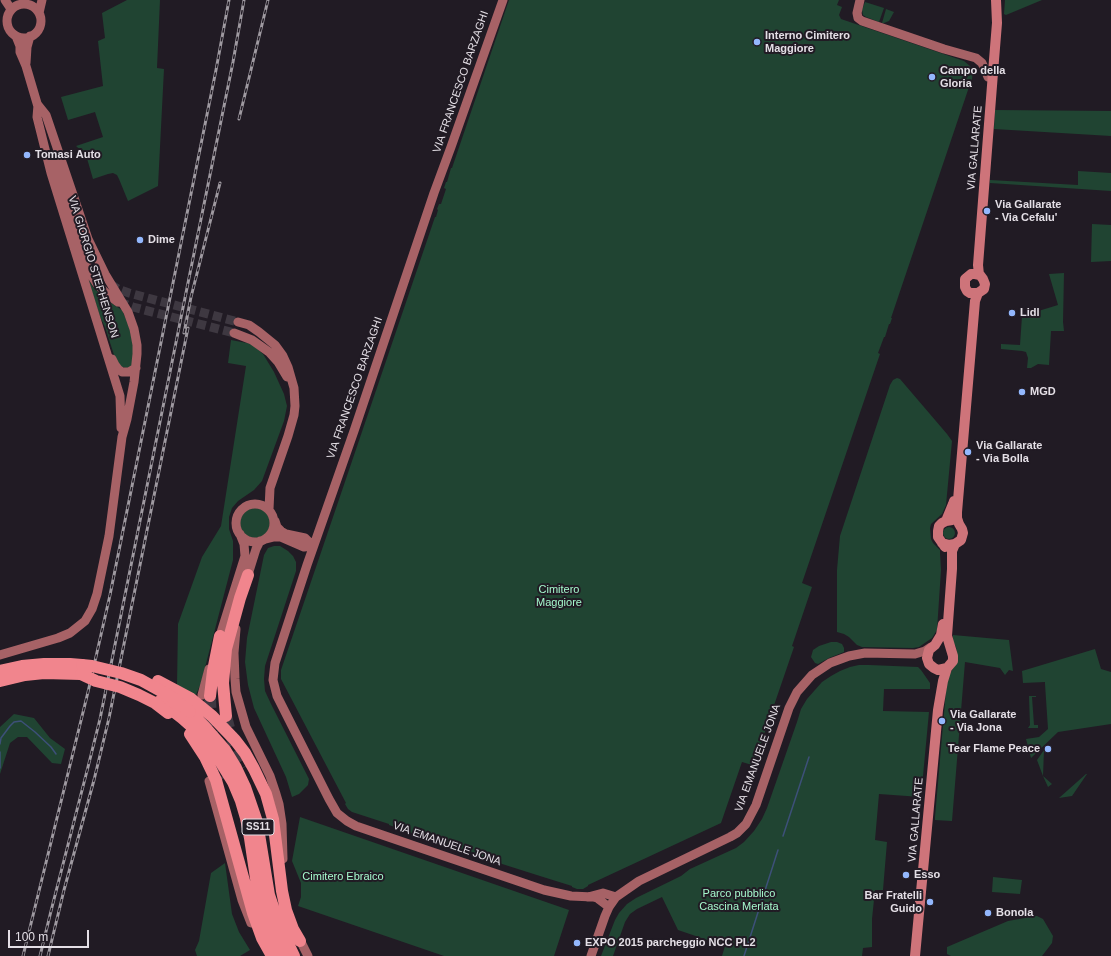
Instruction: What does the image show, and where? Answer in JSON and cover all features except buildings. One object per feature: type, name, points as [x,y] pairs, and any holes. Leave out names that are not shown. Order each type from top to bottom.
[{"type":"highway","points":[[226,716],[223,683],[226,649],[248,575]]},
{"type":"highway","points":[[206,695],[213,671],[220,636]]},
{"type":"highway","name":"SS11","points":[[0,671],[22,666],[70,664],[81,670],[136,688],[176,712],[190,725],[217,756],[228,773],[239,796],[248,828],[261,902],[270,930],[282,956]]},
{"type":"highway","points":[[81,670],[102,664],[123,669],[158,681],[190,698],[212,716],[231,735],[248,757],[267,798],[274,824],[285,904],[291,923],[300,941]]},
{"type":"highway","points":[[81,670],[96,681],[129,691],[155,703],[177,720],[196,741],[208,760],[216,780],[253,913],[260,934],[270,956]]},
{"type":"highway","name":"SS11","points":[[0,681],[25,675],[64,673],[81,670],[116,672],[141,680],[170,696],[190,712],[225,750],[245,787],[257,822],[270,899],[278,922],[294,956]]},
{"type":"highway","points":[[245,767],[264,816],[270,848],[275,890],[281,917],[288,936],[299,956]]},
{"type":"highway","points":[[222,779],[259,910],[267,932],[282,956]]},
{"type":"main road","name":"VIA GALLARATE","points":[[976,274],[991,23],[990,0]]},
{"type":"main road","name":"VIA GALLARATE","points":[[976,274],[978,265],[997,23],[996,0]]},
{"type":"main road","points":[[997,23],[1000,0]]},
{"type":"main road","name":"VIA GALLARATE","points":[[976,274],[983,279],[985,284],[983,290],[974,293],[966,289],[964,282],[968,276],[976,274]]},
{"type":"main road","name":"VIA GALLARATE","points":[[938,710],[936,682],[932,666],[927,658],[927,654],[941,636],[942,629],[948,567],[947,550],[938,537],[938,531],[941,525],[946,521],[953,504],[974,293]]},
{"type":"main road","name":"VIA GALLARATE","points":[[915,956],[938,710],[943,681],[947,668],[953,661],[947,636],[952,551],[955,544],[961,540],[963,534],[959,524],[957,512],[975,301],[974,293]]},
{"type":"main road","points":[[946,521],[953,520],[959,524]]},
{"type":"main road","points":[[942,543],[949,545],[955,544]]},
{"type":"main road","points":[[933,646],[943,644],[950,648]]},
{"type":"main road","points":[[932,666],[943,670],[947,668]]},
{"type":"street","points":[[5,0],[11,9]]},
{"type":"street","points":[[39,13],[42,0]]},
{"type":"street","name":"VIA FRANCESCO BARZAGHI","points":[[320,781],[277,696],[273,680],[275,663],[313,546],[434,193],[503,0]]},
{"type":"street","points":[[860,0],[857,13],[858,18],[862,21],[937,47],[976,58],[982,63],[988,77]]},
{"type":"street","points":[[21,4],[26,4],[32,5],[39,13],[41,19],[37,32],[30,36],[21,37],[16,36],[11,32],[7,19],[11,9],[21,4]]},
{"type":"street","name":"VIA GIORGIO STEPHENSON","points":[[0,655],[65,636],[85,621],[92,609],[97,594],[109,536],[122,437],[127,419],[136,368],[137,344],[132,323],[88,239],[46,115],[38,105],[16,36]]},
{"type":"street","name":"VIA GIORGIO STEPHENSON","points":[[26,66],[27,47],[30,36]]},
{"type":"street","points":[[38,105],[83,255],[93,278],[107,294],[118,302]]},
{"type":"street","name":"VIA GIORGIO STEPHENSON","points":[[38,105],[37,117],[51,173],[120,396],[122,437]]},
{"type":"street","points":[[80,241],[92,265],[100,276],[106,281]]},
{"type":"street","points":[[97,321],[104,334],[112,359],[118,369],[122,372],[129,372],[136,368]]},
{"type":"street","points":[[238,322],[259,332],[275,345],[283,356],[288,367],[294,388],[295,406],[292,424],[270,488],[269,509]]},
{"type":"street","points":[[234,333],[252,340],[269,352],[278,362],[294,388]]},
{"type":"street","points":[[220,636],[245,556],[244,544],[236,525],[239,512],[243,508],[261,499],[270,488]]},
{"type":"street","points":[[255,503],[263,505],[269,509],[273,515],[277,527],[281,531],[298,540],[304,547],[313,546]]},
{"type":"street","points":[[275,521],[271,534],[263,540],[256,549],[238,617],[234,642],[236,692],[246,727],[270,776],[279,804],[285,889],[290,914],[300,941],[308,956]]},
{"type":"street","points":[[240,534],[247,540],[254,542],[274,536],[298,540],[314,532],[322,522]]},
{"type":"street","points":[[298,540],[305,555],[307,565]]},
{"type":"street","name":"VIA EMANUELE JONA","points":[[901,655],[918,654],[933,646]]},
{"type":"street","name":"VIA EMANUELE JONA","points":[[320,781],[337,813],[351,824],[544,890],[571,896],[596,898],[609,907],[616,897],[639,881],[726,840],[737,833],[744,826],[756,805],[793,699],[802,686],[816,672],[836,660],[865,653],[901,655],[919,658],[932,666]]},
{"type":"street","points":[[209,781],[246,909],[257,936],[270,956]]},
{"type":"street","name":"VIA EMANUELE JONA","points":[[588,897],[603,893],[616,897]]},
{"type":"street","points":[[591,956],[609,907]]},
{"type":"green space","points":[[127,0],[160,0],[157,68],[164,69],[158,186],[128,201],[117,175],[113,173],[93,179],[86,155],[76,146],[103,137],[95,112],[68,120],[61,97],[103,86],[98,41],[105,38],[102,13]]},
{"type":"green space","name":"Cimitero Maggiore","points":[[509,0],[839,0],[837,5],[842,7],[839,15],[841,19],[964,61],[973,71],[972,79],[890,324],[878,353],[880,354],[802,583],[812,587],[792,646],[794,647],[758,752],[752,765],[742,762],[721,823],[588,885],[583,889],[577,889],[572,886],[477,856],[474,853],[431,840],[352,812],[345,804],[346,803],[281,679],[281,670],[436,217],[437,209],[439,204],[441,204],[446,189],[444,188],[446,182]]},
{"type":"green space","points":[[1005,0],[1042,0],[1006,15],[1004,14]]},
{"type":"green space","points":[[865,2],[884,8],[879,22],[863,15],[862,10]]},
{"type":"green space","points":[[886,9],[894,12],[889,21],[882,23]]},
{"type":"green space","points":[[995,110],[1111,111],[1111,136],[994,129]]},
{"type":"green space","points":[[1078,171],[1111,173],[1111,191],[990,183],[990,180],[1078,185]]},
{"type":"green space","points":[[1092,224],[1111,225],[1111,261],[1091,262]]},
{"type":"green space","points":[[1064,273],[1064,331],[1051,331],[1049,365],[1038,364],[1031,368],[1027,368],[1028,358],[1026,352],[1001,349],[1001,344],[1020,345],[1022,316],[1058,305],[1049,274]]},
{"type":"green space","points":[[88,279],[93,287],[105,299],[122,310],[129,326],[133,344],[133,365],[128,368],[121,367],[116,361]]},
{"type":"green space","points":[[231,340],[252,344],[263,354],[274,372],[284,394],[287,406],[284,421],[262,481],[254,490],[238,501],[232,508],[229,517],[229,529],[233,541],[233,560],[201,683],[195,697],[177,686],[178,624],[202,557],[221,526],[246,366],[228,363]]},
{"type":"green space","points":[[897,378],[900,379],[952,441],[946,505],[942,514],[931,524],[930,528],[931,539],[940,550],[941,570],[937,630],[932,638],[919,647],[862,647],[857,645],[844,634],[837,632],[837,570],[840,536],[890,385],[893,380]]},
{"type":"green space","points":[[255,508],[265,513],[270,523],[265,533],[255,538],[245,533],[240,523],[245,513]]},
{"type":"green space","points":[[951,527],[954,528],[954,538],[947,539],[944,538],[943,531],[944,528]]},
{"type":"green space","points":[[280,546],[288,551],[296,562],[296,571],[265,666],[264,679],[265,691],[309,779],[308,785],[299,794],[292,797],[286,777],[254,708],[248,685],[245,662],[247,638],[264,555],[268,548]]},
{"type":"green space","points":[[953,635],[1009,640],[1013,671],[1009,670],[1005,675],[1000,668],[965,662],[952,821],[935,820],[935,817],[947,679],[955,665],[957,654],[953,641]]},
{"type":"green space","points":[[831,642],[842,644],[844,652],[818,664],[815,663],[811,657],[813,650],[819,646]]},
{"type":"green space","points":[[1095,649],[1101,669],[1111,672],[1111,724],[1058,732],[1031,758],[1026,739],[1039,737],[1048,729],[1045,682],[1023,683],[1022,671]]},
{"type":"green space","name":"Parco pubblico Cascina Merlata","points":[[859,665],[918,667],[930,683],[930,689],[884,689],[883,711],[929,712],[921,797],[879,794],[875,840],[887,842],[883,890],[875,890],[872,919],[872,947],[863,948],[862,956],[722,956],[725,946],[678,930],[662,897],[630,914],[625,922],[613,956],[601,956],[615,920],[627,904],[681,876],[690,869],[736,848],[754,831],[767,808],[801,709],[807,699],[822,682],[831,676],[850,667]]},
{"type":"green space","points":[[1029,696],[1036,696],[1032,697],[1034,725],[1038,725],[1038,728],[1028,728],[1030,725]]},
{"type":"green space","points":[[14,714],[34,718],[50,738],[65,749],[61,764],[52,763],[27,737],[18,737],[10,743],[0,774],[0,727]]},
{"type":"green space","points":[[1044,750],[1043,776],[1037,760]]},
{"type":"green space","points":[[1086,774],[1072,796],[1059,798]]},
{"type":"green space","points":[[1043,776],[1052,784],[1048,787]]},
{"type":"green space","name":"Cimitero Ebraico","points":[[300,817],[569,910],[554,956],[444,956],[298,906],[301,897],[301,883],[292,861]]},
{"type":"green space","points":[[225,863],[232,914],[239,932],[250,950],[240,956],[197,956],[195,950],[199,941],[211,873]]},
{"type":"green space","points":[[993,877],[1022,880],[1020,894],[992,892]]},
{"type":"green space","points":[[1028,916],[1037,916],[1043,919],[1053,936],[1052,943],[1042,956],[951,956],[947,954],[947,947],[1008,921],[1025,918]]},
{"type":"waterway","points":[[0,744],[1,738],[10,726],[14,722],[21,721],[51,747],[56,754]]},
{"type":"waterway","points":[[0,752],[0,768]]},
{"type":"waterway","points":[[783,836],[809,757]]},
{"type":"waterway","points":[[744,956],[778,850]]},
{"type":"tunnel","points":[[110,284],[129,293],[238,322]]},
{"type":"tunnel","points":[[119,302],[234,333]]},
{"type":"tunnel","points":[[210,696],[213,741]]},
{"type":"tunnel","points":[[226,716],[231,736],[245,767]]},
{"type":"tunnel","points":[[217,759],[222,779]]},
{"type":"railway","points":[[23,956],[88,692],[110,595],[229,0]]},
{"type":"railway","points":[[40,956],[100,719],[233,62],[244,0]]},
{"type":"railway","points":[[239,119],[268,0]]},
{"type":"railway","points":[[184,333],[191,297],[220,183]]},
{"type":"railway","points":[[48,956],[109,718],[188,328]]},
{"type":"place","name":"Interno Cimitero Maggiore","points":[[757,42]]},
{"type":"place","name":"Campo della Gloria","points":[[932,77]]},
{"type":"place","name":"Tomasi Auto","points":[[27,155]]},
{"type":"place","name":"Via Gallarate - Via Cefalu'","points":[[987,211]]},
{"type":"place","name":"Dime","points":[[140,240]]},
{"type":"place","name":"Lidl","points":[[1012,313]]},
{"type":"place","name":"MGD","points":[[1022,392]]},
{"type":"place","name":"Via Gallarate - Via Bolla","points":[[968,452]]},
{"type":"place","name":"Via Gallarate - Via Jona","points":[[942,721]]},
{"type":"place","name":"Tear Flame Peace","points":[[1048,749]]},
{"type":"place","name":"Esso","points":[[906,875]]},
{"type":"place","name":"Bar Fratelli Guido","points":[[930,902]]},
{"type":"place","name":"Bonola","points":[[988,913]]},
{"type":"place","name":"EXPO 2015 parcheggio NCC PL2","points":[[577,943]]}]
